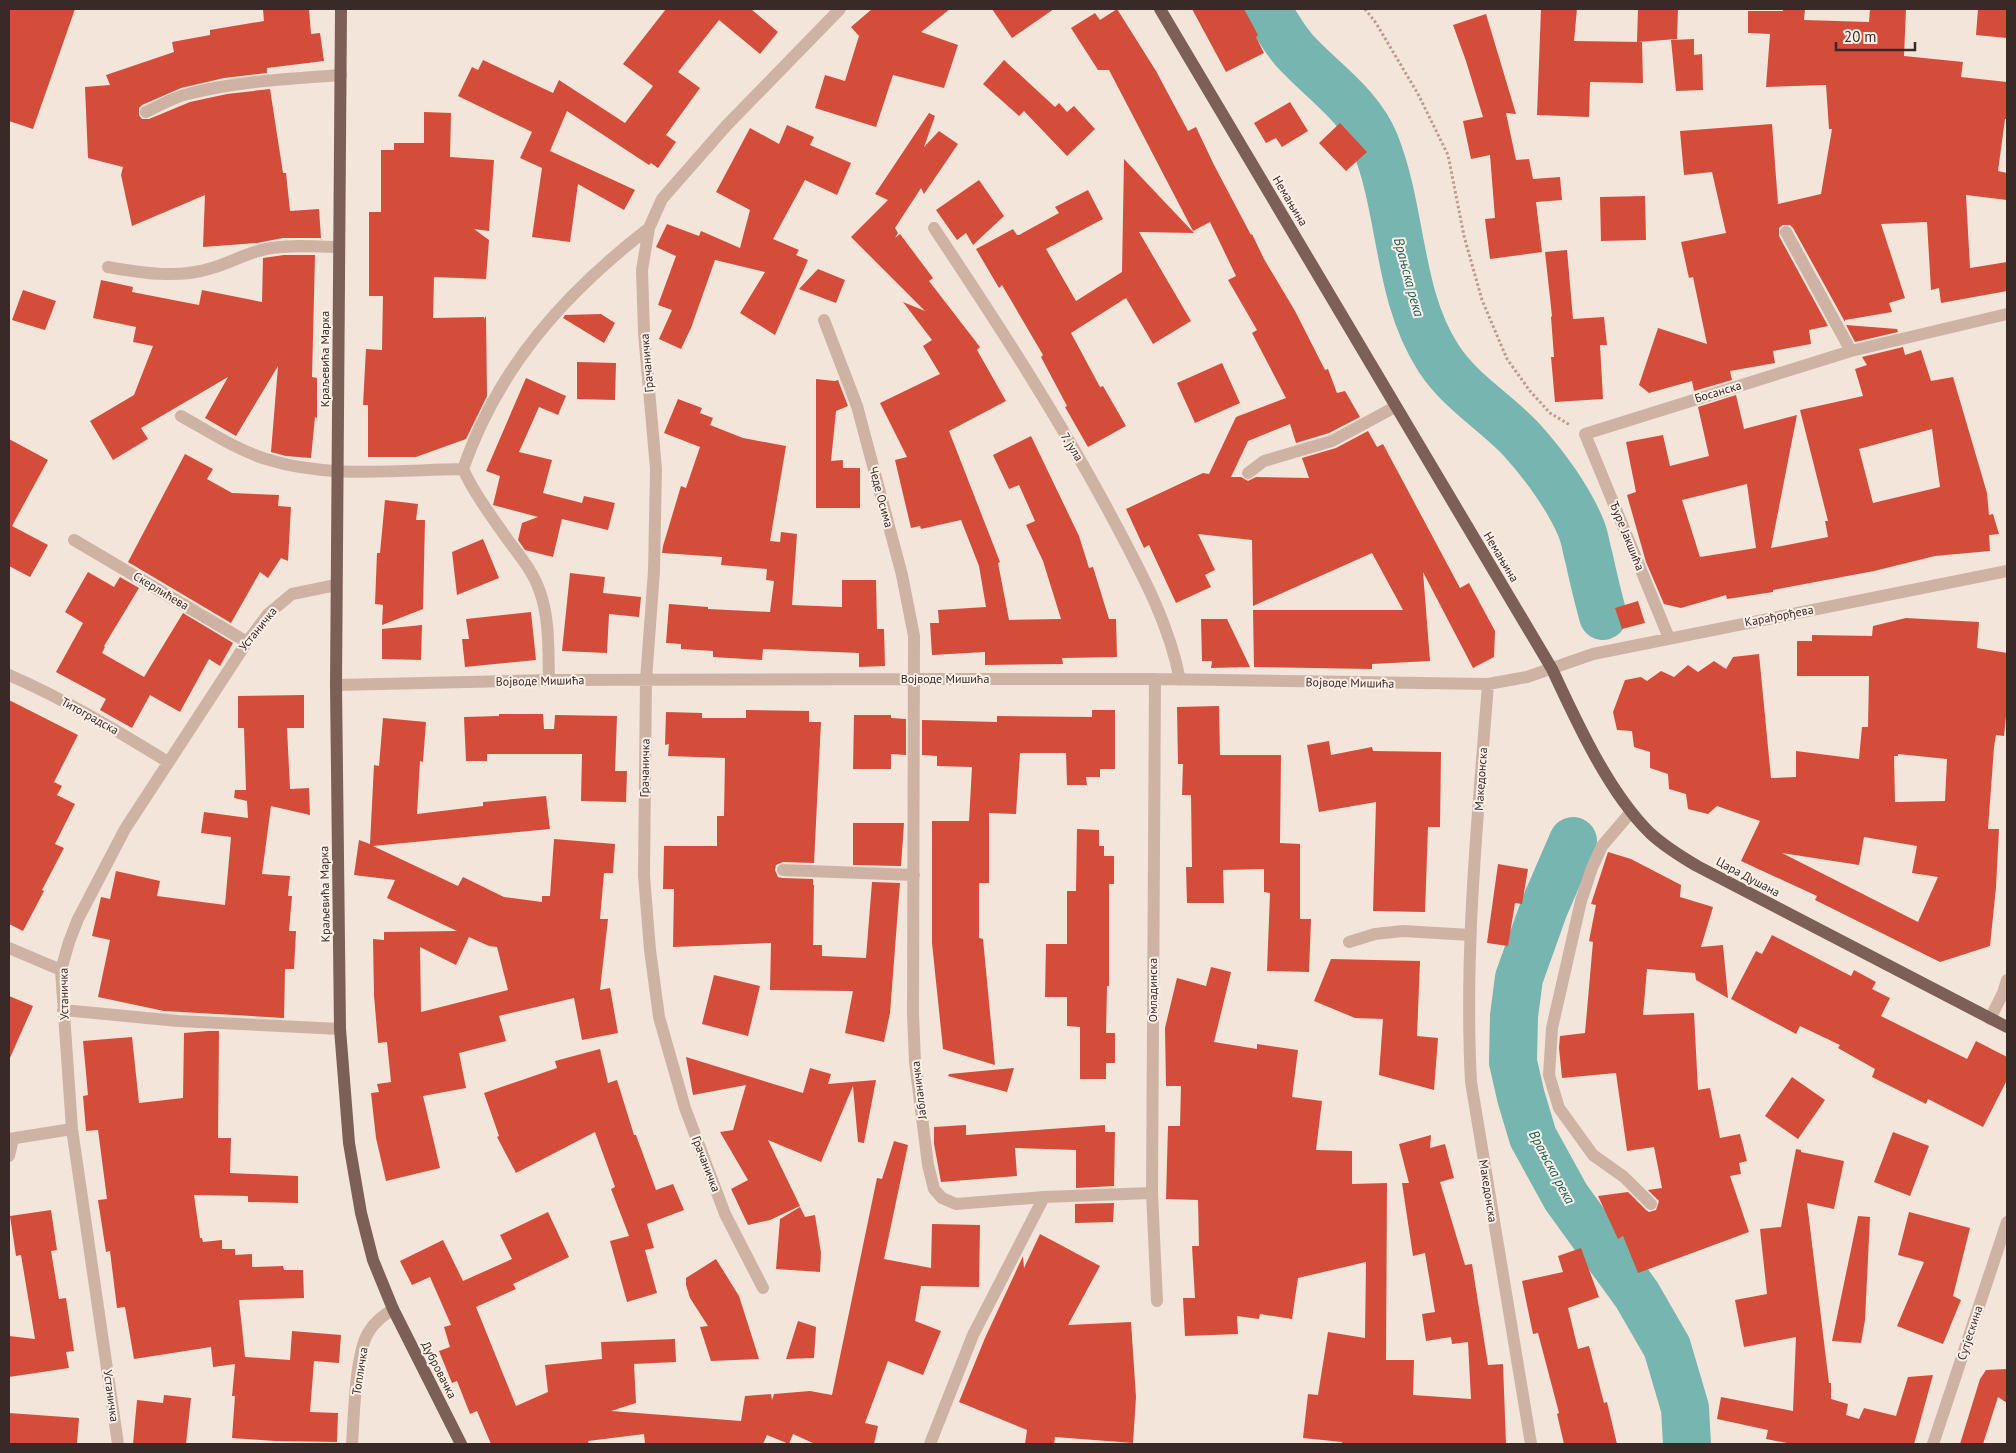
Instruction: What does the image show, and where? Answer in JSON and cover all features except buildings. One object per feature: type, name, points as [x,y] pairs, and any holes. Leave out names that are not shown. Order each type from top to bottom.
[{"type":"main road","name":"Краљевића Марка","points":[[341,9],[336,585],[340,1029],[349,1143],[361,1213],[373,1260],[393,1309]]},
{"type":"main road","name":"Немањина","points":[[1160,9],[1552,669]]},
{"type":"main road","name":"Цара Душана","points":[[1552,669],[1580,728],[1615,789],[1631,812],[1671,850],[1697,866],[2007,1027]]},
{"type":"main road","name":"Дубровачка","points":[[393,1309],[461,1444]]},
{"type":"street","name":"Грачаничка","points":[[763,1288],[725,1214],[685,1108],[660,1017],[650,950],[644,876],[646,680],[656,524],[656,469],[644,333],[642,270],[649,228],[662,200],[714,141],[840,9]]},
{"type":"street","points":[[146,112],[186,94],[279,80],[340,75]]},
{"type":"street","name":"Грачаничка","points":[[463,469],[485,419],[508,376],[532,339],[612,256],[649,228]]},
{"type":"street","name":"7. јула","points":[[934,228],[988,309],[1089,473],[1157,605],[1175,654],[1180,680]]},
{"type":"street","points":[[1786,232],[1851,351]]},
{"type":"street","points":[[108,267],[164,274],[189,272],[212,268],[241,255],[268,248],[339,247]]},
{"type":"street","name":"Босанска","points":[[1585,434],[1851,351],[2007,314]]},
{"type":"street","name":"Чеде Осима","points":[[824,320],[857,406],[902,575],[914,636],[914,679]]},
{"type":"street","points":[[1248,473],[1264,461],[1332,441],[1395,407]]},
{"type":"street","points":[[181,416],[264,458],[290,466],[338,472],[463,469],[470,485],[526,564],[540,592],[547,624],[549,680]]},
{"type":"street","name":"Ђуре Јакшића","points":[[1585,434],[1670,638]]},
{"type":"street","name":"Скерлићева","points":[[74,540],[247,642]]},
{"type":"street","name":"Карађорђева","points":[[1552,669],[1593,654],[2007,571]]},
{"type":"street","name":"Устаничка","points":[[118,1444],[72,1129],[61,970],[78,919],[126,828],[247,642],[268,614],[292,594],[336,585]]},
{"type":"street","name":"Војводе Мишића","points":[[336,685],[549,680],[914,679],[1155,679],[1488,684],[1527,677],[1552,669]]},
{"type":"street","name":"Титоградска","points":[[9,675],[53,695],[168,762]]},
{"type":"street","name":"Јабланичка","points":[[914,679],[913,1014],[915,1062],[928,1165],[934,1189],[942,1198],[956,1204],[1044,1197],[1152,1193]]},
{"type":"street","name":"Омладинска","points":[[1155,679],[1152,1193],[1157,1301]]},
{"type":"street","name":"Македонска","points":[[1488,684],[1470,935],[1469,1043],[1471,1082],[1531,1444]]},
{"type":"street","points":[[1631,812],[1602,846],[1581,901],[1552,1028],[1548,1075],[1559,1108],[1593,1155],[1624,1177],[1651,1204]]},
{"type":"street","points":[[783,870],[914,875]]},
{"type":"street","points":[[1348,942],[1375,934],[1403,931],[1470,935]]},
{"type":"street","points":[[9,948],[61,970]]},
{"type":"street","points":[[1990,1019],[2003,993],[2007,980]]},
{"type":"street","points":[[63,1010],[178,1021],[340,1029]]},
{"type":"street","points":[[9,1156],[11,1139],[72,1129]]},
{"type":"street","points":[[930,1444],[973,1335],[1044,1197]]},
{"type":"street","name":"Сутјескина","points":[[1933,1444],[2007,1222]]},
{"type":"street","name":"Топличка","points":[[352,1444],[361,1351],[368,1333],[378,1320],[393,1309]]},
{"type":"path","points":[[1365,9],[1376,23],[1418,94],[1448,155],[1464,236],[1482,300],[1507,359],[1530,391],[1550,413],[1585,434]]},
{"type":"waterway","name":"Врањска река","points":[[1267,9],[1294,50],[1339,93],[1368,129],[1384,170],[1408,281],[1415,308],[1425,334],[1447,370],[1467,391],[1520,438],[1562,492],[1576,516],[1582,531],[1603,616]]},
{"type":"waterway","name":"Врањска река","points":[[1573,841],[1544,908],[1519,978],[1514,1016],[1513,1062],[1533,1137],[1566,1197],[1637,1295],[1667,1347],[1685,1408],[1687,1444]]}]
